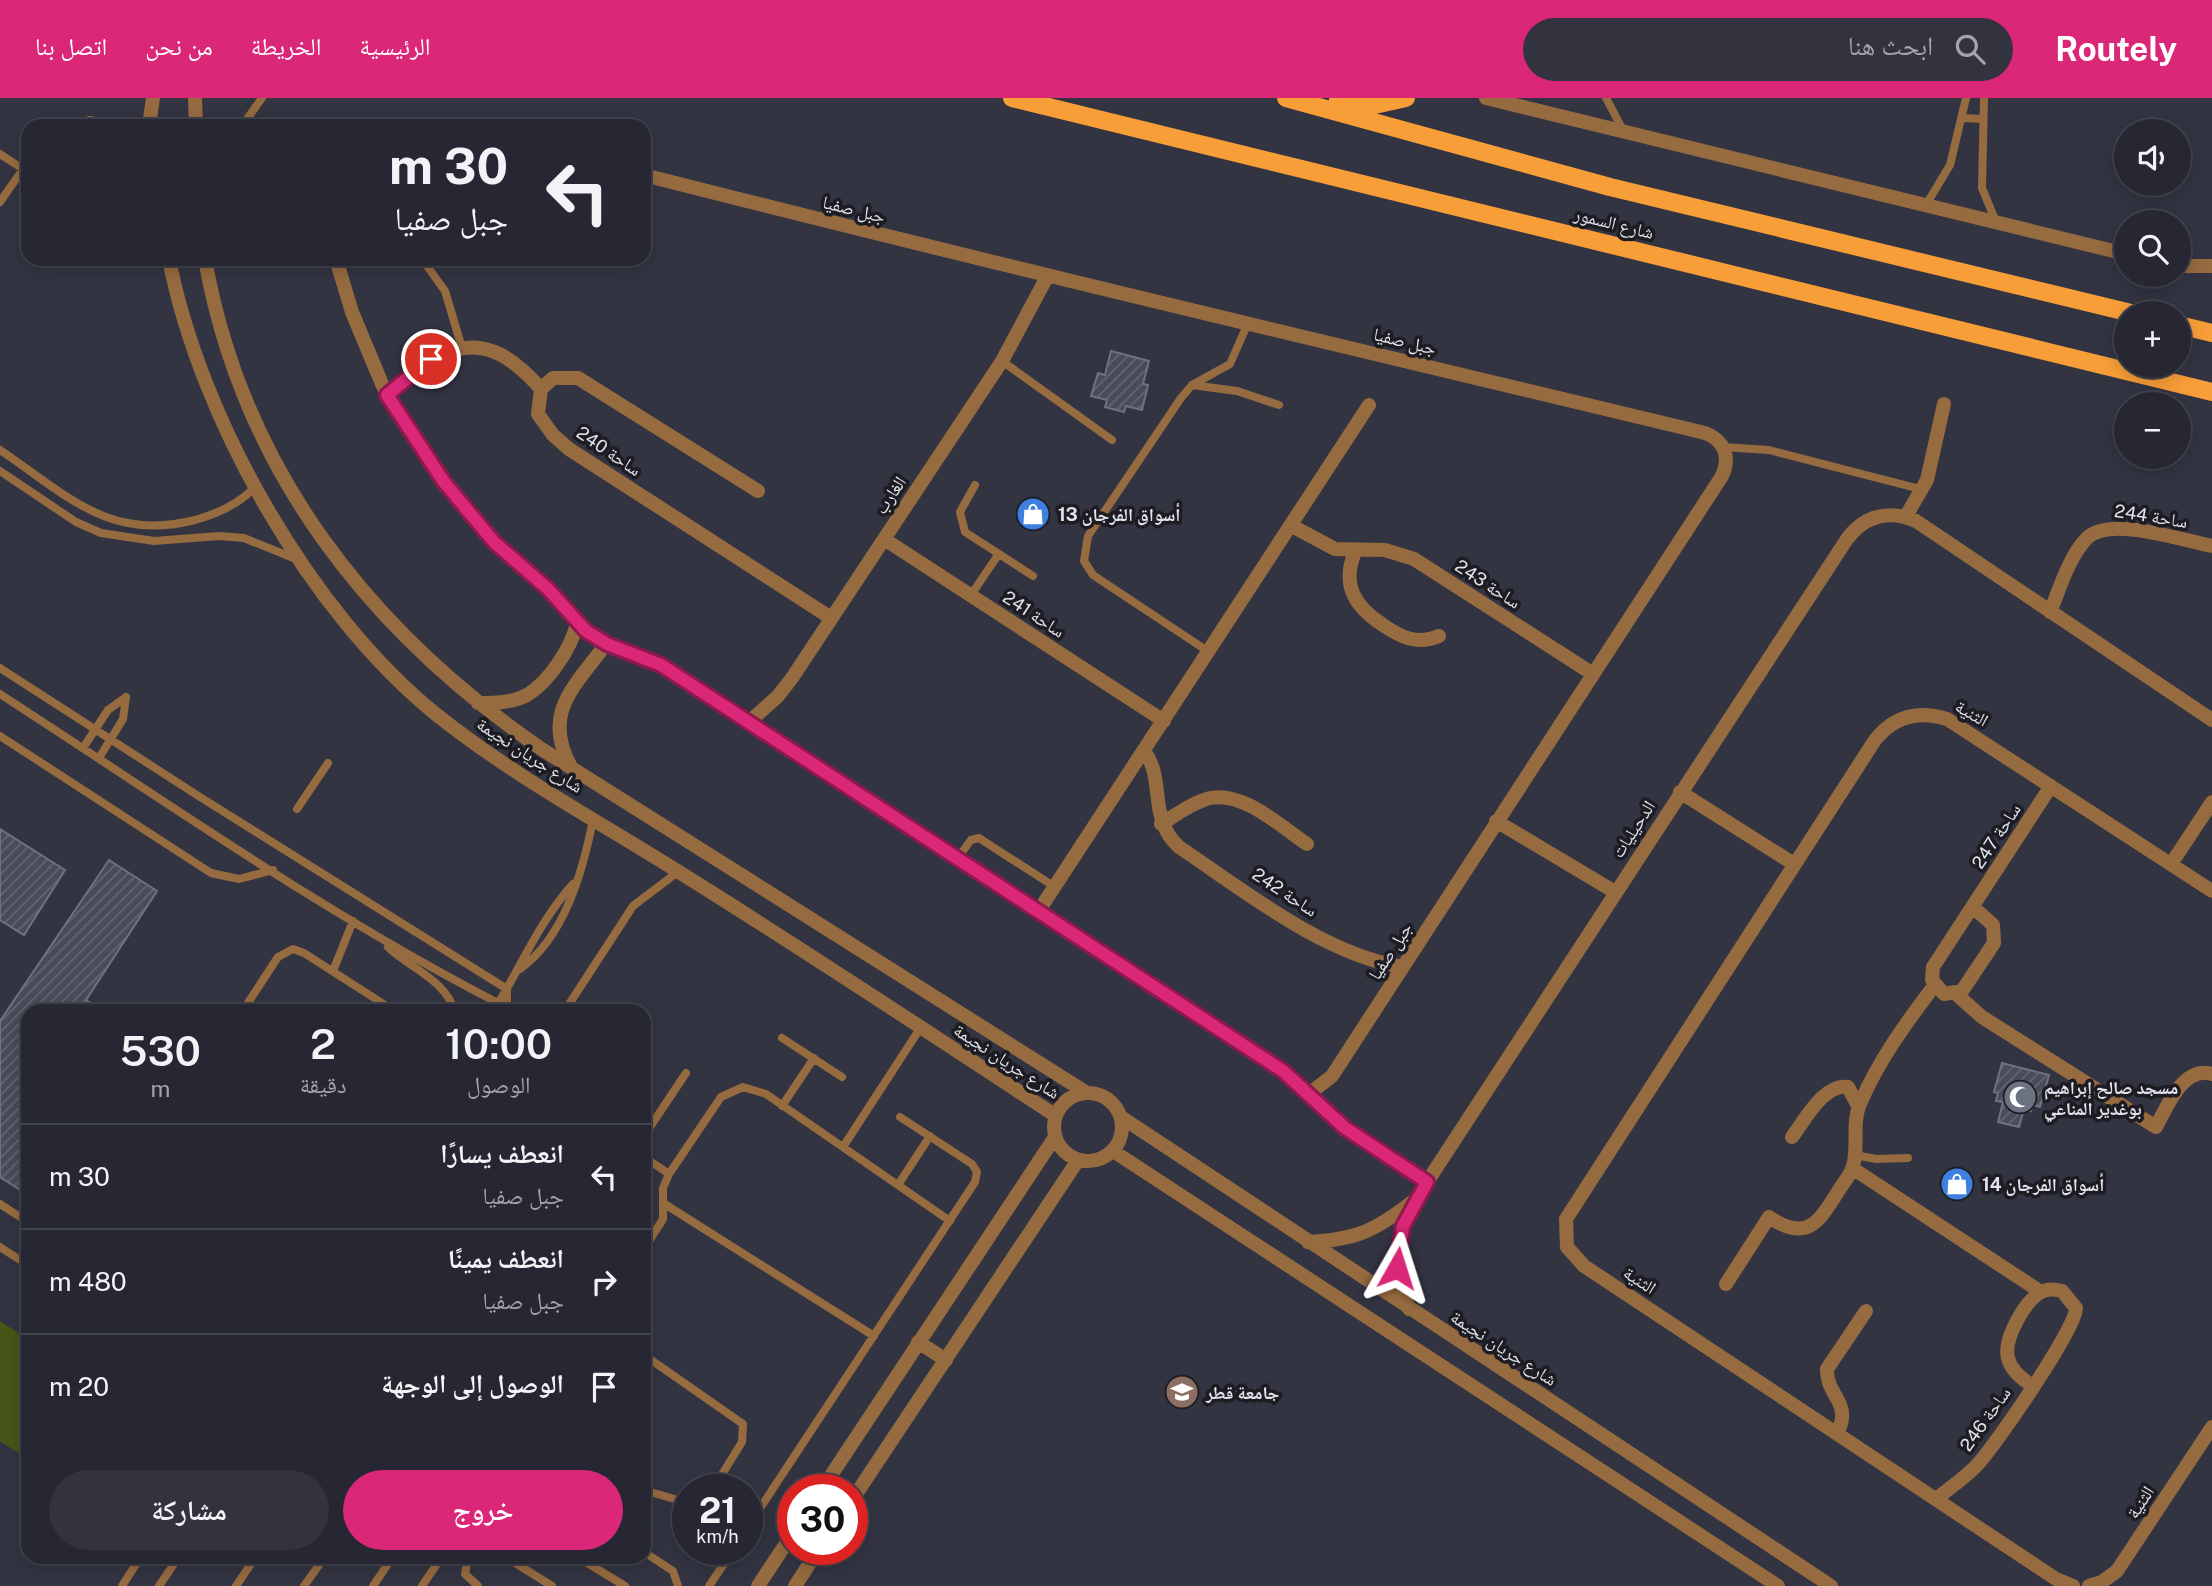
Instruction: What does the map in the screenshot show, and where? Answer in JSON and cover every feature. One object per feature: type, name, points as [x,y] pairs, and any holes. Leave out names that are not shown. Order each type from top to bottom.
[{"type":"main road","name":"شارع السمور","points":[[1012,98],[2210,392]]},
{"type":"main road","name":"شارع السمور","points":[[1286,98],[1610,187],[2114,309]]},
{"type":"main road","points":[[1329,98],[1370,106],[1406,98]]},
{"type":"main road","points":[[2191,322],[2212,319]]},
{"type":"main road","points":[[2191,327],[2212,333]]},
{"type":"street","points":[[150,119],[153,98]]},
{"type":"street","points":[[195,98],[196,119]]},
{"type":"street","points":[[1486,98],[1519,101],[1624,132],[2114,251]]},
{"type":"street","name":"جبل صفيا","points":[[651,177],[1047,277],[1705,433],[1723,446],[1727,461],[1722,476],[1332,1076],[1309,1094]]},
{"type":"street","points":[[2191,266],[2211,265]]},
{"type":"street","name":"شارع جريان نجيمة","points":[[171,266],[197,363],[214,405],[256,486],[302,562],[356,636],[409,690],[461,734],[593,820],[679,871],[1056,1116]]},
{"type":"street","name":"شارع جريان نجيمة","points":[[207,266],[223,338],[237,380],[259,432],[297,500],[328,548],[378,610],[443,674],[572,768],[1087,1093]]},
{"type":"street","points":[[339,266],[352,312],[387,395],[459,503],[494,542],[548,589],[578,624],[607,644],[649,658],[1283,1071],[1352,1133],[1427,1182]]},
{"type":"street","name":"الغارب","points":[[749,722],[786,688],[1002,360],[1047,277]]},
{"type":"street","points":[[387,395],[431,359],[462,348],[483,350],[521,366],[541,389],[553,378],[578,378],[758,491]]},
{"type":"street","name":"ساحة 240","points":[[541,389],[538,414],[553,435],[569,449],[831,618]]},
{"type":"street","points":[[1944,404],[1924,489],[1906,516],[2212,720]]},
{"type":"street","points":[[1038,912],[1369,405]]},
{"type":"street","name":"الدحيليات","points":[[1409,1309],[1399,1282],[1397,1253],[1403,1226],[1416,1199],[1852,531],[1877,516],[1906,516]]},
{"type":"street","name":"ساحة 243","points":[[1292,526],[1325,545],[1355,552],[1385,550],[1414,559],[1592,674]]},
{"type":"street","name":"ساحة 244","points":[[2050,612],[2072,561],[2087,538],[2096,531],[2125,528],[2212,546]]},
{"type":"street","name":"ساحة 241","points":[[884,539],[1164,721]]},
{"type":"street","points":[[1355,552],[1349,582],[1362,610],[1404,638],[1422,641],[1439,636]]},
{"type":"street","points":[[478,702],[498,703],[527,695],[567,649],[578,624]]},
{"type":"street","points":[[572,768],[560,743],[560,712],[570,692],[607,644]]},
{"type":"street","name":"الثنية","points":[[2073,1586],[2056,1579],[1584,1266],[1571,1254],[1565,1238],[1566,1219],[1875,740],[1902,718],[1924,714],[1947,719],[2212,891]]},
{"type":"street","points":[[1144,751],[1151,764],[1161,824],[1202,800],[1228,797],[1246,804],[1307,844]]},
{"type":"street","name":"ساحة 247","points":[[1934,986],[1933,967],[2051,786]]},
{"type":"street","points":[[1680,792],[1794,864]]},
{"type":"street","points":[[2171,864],[2212,802]]},
{"type":"street","points":[[1496,821],[1615,892]]},
{"type":"street","name":"ساحة 242","points":[[1161,824],[1179,847],[1320,938],[1368,960],[1403,967]]},
{"type":"street","points":[[1726,1284],[1769,1217],[1789,1228],[1811,1226],[1823,1215],[1854,1161],[1858,1106],[1904,1026],[1934,986],[1944,994],[1956,994],[1966,986],[1996,937],[1990,919],[1973,907]]},
{"type":"street","points":[[1956,994],[1982,1017],[2156,1127],[2186,1078],[2197,1072],[2212,1074]]},
{"type":"street","points":[[1792,1137],[1826,1093],[1839,1086],[1848,1087],[1858,1106]]},
{"type":"street","points":[[832,1474],[1055,1137],[1056,1116],[1068,1100],[1087,1093],[1104,1097],[1121,1117],[1121,1135],[1113,1151],[1097,1160],[1078,1160],[1064,1151],[1055,1137]]},
{"type":"street","name":"شارع جريان نجيمة","points":[[1121,1117],[1831,1586]]},
{"type":"street","points":[[1113,1151],[1777,1586]]},
{"type":"street","points":[[868,1476],[1078,1160]]},
{"type":"street","points":[[1854,1161],[2041,1292]]},
{"type":"street","name":"الدحيليات","points":[[1308,1242],[1345,1240],[1365,1234],[1385,1224],[1416,1199]]},
{"type":"street","name":"ساحة 246","points":[[1937,1499],[1988,1452],[2032,1386],[2076,1315],[2073,1301],[2062,1291],[2041,1292],[2030,1303],[2007,1345],[2012,1368],[2032,1386]]},
{"type":"street","points":[[1838,1432],[1843,1411],[1828,1378],[1828,1369],[1866,1311]]},
{"type":"street","points":[[918,1342],[946,1360]]},
{"type":"street","name":"الثنية","points":[[2089,1586],[2102,1582],[2117,1571],[2212,1427]]},
{"type":"street","points":[[758,1586],[777,1559]]},
{"type":"street","points":[[795,1586],[805,1565]]},
{"type":"lane","points":[[247,119],[262,98]]},
{"type":"lane","points":[[1606,98],[1624,132]]},
{"type":"lane","points":[[1926,205],[1950,165],[1966,98]]},
{"type":"lane","points":[[1984,98],[1982,188],[1996,222]]},
{"type":"lane","points":[[1962,118],[1983,119]]},
{"type":"lane","points":[[0,154],[21,163]]},
{"type":"lane","points":[[0,202],[21,171]]},
{"type":"lane","points":[[427,266],[445,291],[462,348]]},
{"type":"lane","points":[[1209,652],[1093,575],[1083,552],[1088,536],[1192,385],[1230,364],[1248,323]]},
{"type":"lane","points":[[1002,360],[1112,440]]},
{"type":"lane","points":[[1192,385],[1237,391],[1279,405]]},
{"type":"lane","points":[[1723,446],[1769,450],[1924,489]]},
{"type":"lane","points":[[0,450],[92,512],[114,523],[139,527],[177,524],[209,516],[240,500],[256,486]]},
{"type":"lane","points":[[0,471],[76,522],[101,533],[154,541],[219,536],[244,538],[302,562]]},
{"type":"lane","points":[[975,485],[962,505],[962,525],[970,537],[1033,576]]},
{"type":"lane","points":[[971,595],[998,555]]},
{"type":"lane","points":[[0,668],[507,989]]},
{"type":"lane","points":[[0,694],[353,921],[428,967],[498,1003],[520,969],[542,924],[576,880]]},
{"type":"lane","points":[[83,748],[108,710],[126,697],[123,719],[99,758]]},
{"type":"lane","points":[[0,736],[211,873],[239,879],[273,870]]},
{"type":"lane","points":[[297,809],[328,763]]},
{"type":"lane","points":[[520,969],[553,931],[585,860],[593,820]]},
{"type":"lane","points":[[957,859],[971,839],[979,838],[1055,887]]},
{"type":"lane","points":[[569,1004],[634,906],[658,884],[679,871]]},
{"type":"lane","points":[[333,971],[353,921]]},
{"type":"lane","points":[[379,937],[403,960],[436,982],[452,1004]]},
{"type":"lane","points":[[247,1004],[278,957],[288,950],[299,950],[384,1004]]},
{"type":"lane","points":[[507,989],[507,1004]]},
{"type":"lane","points":[[843,1147],[920,1027]]},
{"type":"lane","points":[[782,1038],[842,1077]]},
{"type":"lane","points":[[782,1105],[814,1058]]},
{"type":"lane","points":[[651,1126],[686,1073]]},
{"type":"lane","points":[[651,1238],[663,1219],[663,1188],[668,1174],[727,1092],[751,1087],[782,1105],[950,1221]]},
{"type":"lane","points":[[763,1504],[975,1182],[977,1172],[969,1161],[900,1117]]},
{"type":"lane","points":[[898,1185],[930,1136]]},
{"type":"lane","points":[[1854,1161],[1908,1158]]},
{"type":"lane","points":[[651,1162],[668,1174]]},
{"type":"lane","points":[[663,1203],[874,1336]]},
{"type":"lane","points":[[0,1204],[21,1218]]},
{"type":"lane","points":[[0,1247],[21,1260]]},
{"type":"lane","points":[[651,1360],[743,1424],[742,1442],[722,1474]]},
{"type":"lane","points":[[654,1493],[672,1498]]},
{"type":"lane","points":[[651,1557],[673,1571],[678,1586]]},
{"type":"lane","points":[[121,1586],[136,1564]]},
{"type":"lane","points":[[159,1586],[173,1564]]},
{"type":"lane","points":[[236,1586],[251,1564]]},
{"type":"lane","points":[[304,1586],[320,1564]]},
{"type":"lane","points":[[373,1586],[388,1564]]},
{"type":"lane","points":[[422,1586],[437,1564]]},
{"type":"lane","points":[[467,1564],[465,1574],[478,1586]]},
{"type":"lane","points":[[517,1564],[552,1586]]},
{"type":"lane","points":[[589,1564],[625,1586]]},
{"type":"lane","points":[[709,1586],[723,1565]]},
{"type":"green space","points":[[0,1321],[21,1334],[21,1455],[0,1441]]},
{"type":"building","points":[[1111,351],[1149,361],[1143,384],[1148,385],[1142,410],[1126,406],[1124,412],[1105,407],[1107,400],[1091,396],[1098,373],[1105,375]]},
{"type":"building","points":[[0,829],[65,870],[24,935],[0,920]]},
{"type":"building","points":[[109,860],[157,891],[86,1000],[92,1004],[21,1004],[21,1190],[0,1177],[0,1021]]},
{"type":"building","name":"مسجد صالح إبراهيم بوغدير المناعي","points":[[2002,1063],[2049,1075],[2040,1107],[2033,1105],[2031,1111],[2024,1109],[2019,1127],[1998,1122],[2003,1102],[1996,1101],[1998,1093],[1994,1092]]},
{"type":"place","name":"أسواق الفرجان 13","points":[[1033,514]]},
{"type":"place","name":"مسجد صالح إبراهيم بوغدير المناعي","points":[[2020,1097]]},
{"type":"place","name":"أسواق الفرجان 14","points":[[1957,1184]]},
{"type":"place","name":"جامعة قطر","points":[[1182,1392]]},
{"type":"route","points":[[431,359],[387,395],[401,420],[459,503],[494,542],[548,589],[578,624],[607,644],[649,658],[661,665],[1283,1071],[1345,1128],[1427,1182],[1403,1226],[1397,1253],[1397,1268]]}]
